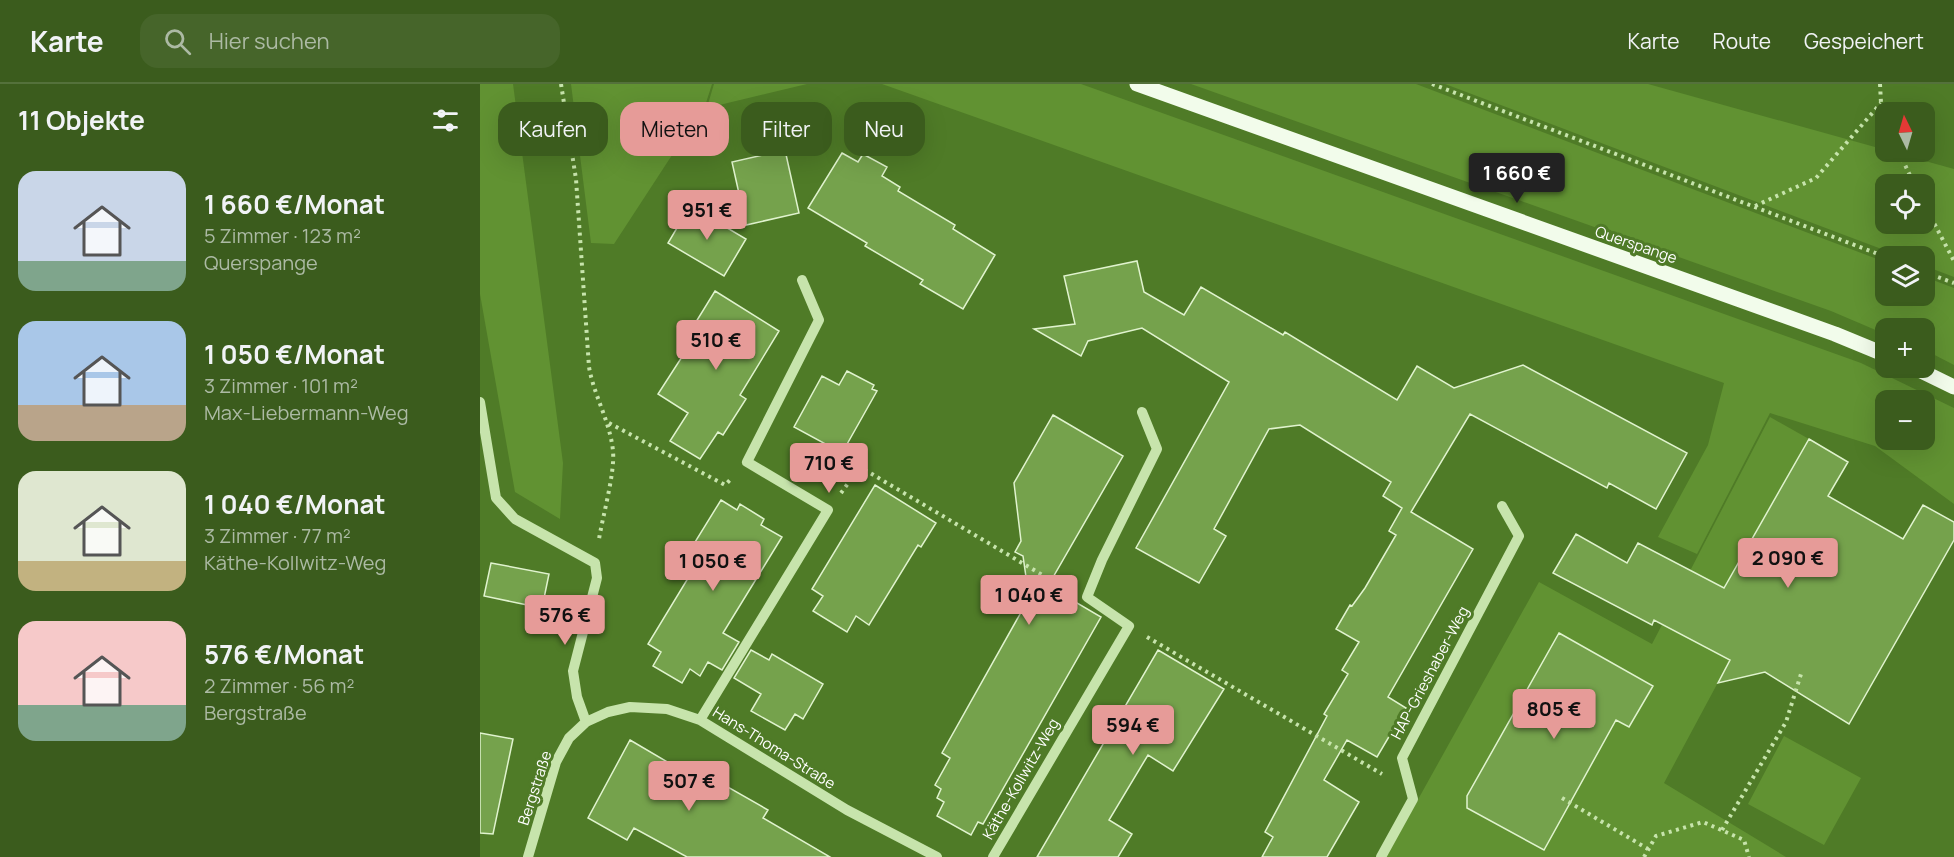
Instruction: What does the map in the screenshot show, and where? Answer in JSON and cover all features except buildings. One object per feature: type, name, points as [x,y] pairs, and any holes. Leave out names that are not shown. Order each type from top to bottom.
[{"type":"main road","name":"Querspange","points":[[1137,84],[1875,351]]},
{"type":"main road","points":[[1935,378],[1954,387]]},
{"type":"street","points":[[700,720],[828,510],[747,462],[819,320],[801,280]]},
{"type":"street","points":[[480,402],[496,498],[515,519],[595,563],[597,578],[573,671],[577,697],[586,722]]},
{"type":"street","points":[[1129,626],[1087,597],[1102,560],[1157,449],[1142,412]]},
{"type":"street","name":"HAP-Grieshaber-Weg","points":[[1381,857],[1413,799],[1402,758],[1519,536],[1502,506]]},
{"type":"street","name":"Käthe-Kollwitz-Weg","points":[[993,857],[1129,626]]},
{"type":"street","name":"Hans-Thoma-Straße","points":[[586,722],[608,712],[630,707],[667,709],[700,720],[847,810],[937,857]]},
{"type":"street","name":"Bergstraße","points":[[528,857],[556,762],[569,738],[586,722]]},
{"type":"path","points":[[561,84],[576,179],[593,391],[608,423],[613,454],[595,563]]},
{"type":"path","points":[[1431,84],[1875,253]]},
{"type":"path","points":[[1880,84],[1881,102]]},
{"type":"path","points":[[1755,206],[1816,178],[1875,110]]},
{"type":"path","points":[[1935,225],[1954,261]]},
{"type":"path","points":[[1935,276],[1954,283]]},
{"type":"path","points":[[608,423],[726,484],[747,462]]},
{"type":"path","points":[[828,510],[860,467],[1070,592],[1087,597]]},
{"type":"path","points":[[1129,626],[1386,776],[1408,776]]},
{"type":"path","points":[[1722,831],[1786,722],[1801,674]]},
{"type":"path","points":[[1562,798],[1648,849]]},
{"type":"path","points":[[1644,857],[1656,836],[1703,822],[1744,840],[1749,857]]},
{"type":"green space","points":[[480,84],[513,84],[515,102],[498,102],[498,156],[522,156],[563,463],[560,519],[515,492],[480,294]]},
{"type":"green space","points":[[571,84],[712,84],[706,102],[620,102],[620,156],[671,156],[614,244],[591,243],[580,156],[608,156],[608,102],[573,102]]},
{"type":"green space","points":[[714,84],[807,84],[729,103],[709,102]]},
{"type":"green space","points":[[882,84],[1081,84],[1861,363],[1875,370],[1875,378],[1892,378],[1917,390],[1875,390],[1875,446],[1770,413],[1697,554],[1658,537],[1708,445],[1724,383]]},
{"type":"green space","points":[[1191,84],[1416,84],[1875,258],[1875,306],[1935,306],[1935,281],[1954,288],[1954,365],[1935,355],[1935,318],[1875,318],[1875,330],[1831,311]]},
{"type":"green space","points":[[1445,84],[1648,84],[1875,147],[1875,162],[1929,162],[1954,169],[1954,277],[1935,270],[1935,246],[1875,247]]},
{"type":"green space","points":[[1935,399],[1954,408],[1954,504],[1880,450],[1935,450]]},
{"type":"green space","points":[[1770,417],[1809,439],[1694,640],[1730,660],[1664,783],[1786,857],[1386,857],[1539,582],[1652,644]]},
{"type":"green space","points":[[1784,736],[1861,778],[1824,845],[1748,804]]}]
